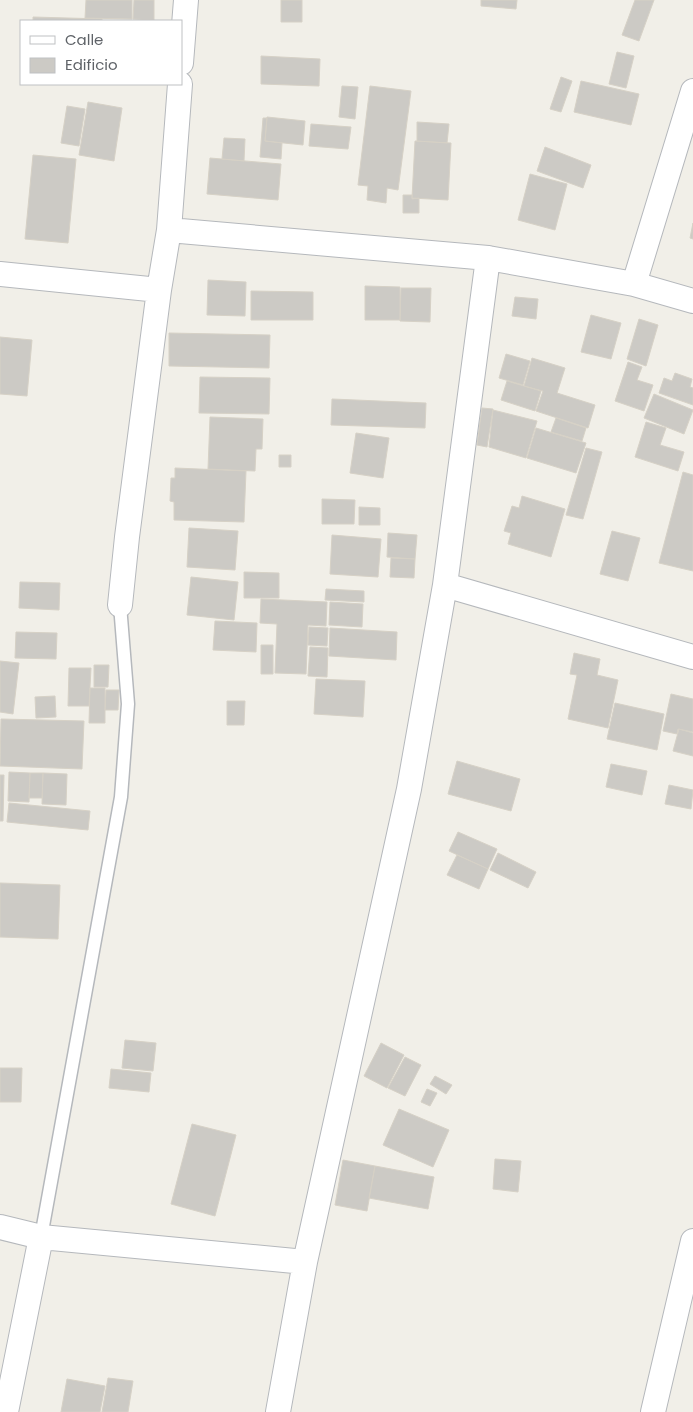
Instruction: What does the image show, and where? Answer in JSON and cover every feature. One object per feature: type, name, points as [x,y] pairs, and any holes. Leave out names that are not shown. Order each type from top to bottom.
[{"type":"street","points":[[182,50],[186,0]]},
{"type":"street","points":[[120,605],[159,290],[169,230],[180,85]]},
{"type":"street","points":[[634,284],[693,91]]},
{"type":"street","points":[[169,230],[488,258],[634,284],[693,301]]},
{"type":"street","points":[[278,1412],[304,1262],[408,788],[445,584],[488,258]]},
{"type":"street","points":[[0,274],[159,290]]},
{"type":"street","points":[[445,584],[693,657]]},
{"type":"street","points":[[0,1227],[41,1237],[304,1262]]},
{"type":"street","points":[[6,1412],[41,1237]]},
{"type":"street","points":[[653,1412],[693,1241]]},
{"type":"lane","points":[[41,1237],[121,797],[128,704],[120,605]]},
{"type":"building","points":[[86,0],[132,0],[132,19],[85,18]]},
{"type":"building","points":[[134,0],[154,0],[154,20],[133,19]]},
{"type":"building","points":[[281,0],[302,0],[302,22],[281,22]]},
{"type":"building","points":[[481,0],[517,0],[516,9],[481,6]]},
{"type":"building","points":[[635,0],[654,0],[639,41],[622,35]]},
{"type":"building","points":[[33,17],[102,19],[102,20],[33,20]]},
{"type":"building","points":[[617,52],[634,56],[626,88],[609,84]]},
{"type":"building","points":[[261,56],[320,59],[319,86],[261,84]]},
{"type":"building","points":[[561,77],[572,81],[561,112],[550,109]]},
{"type":"building","points":[[581,81],[639,94],[631,125],[574,112]]},
{"type":"building","points":[[342,86],[358,87],[355,119],[339,117]]},
{"type":"building","points":[[370,86],[411,91],[398,190],[387,188],[386,203],[367,200],[368,186],[358,185]]},
{"type":"building","points":[[88,102],[122,108],[114,161],[79,155]]},
{"type":"building","points":[[67,106],[85,109],[79,146],[61,143]]},
{"type":"building","points":[[267,117],[305,121],[303,145],[265,141]]},
{"type":"building","points":[[263,118],[267,118],[265,141],[282,143],[281,159],[260,157]]},
{"type":"building","points":[[417,122],[449,124],[447,143],[417,141]]},
{"type":"building","points":[[311,124],[351,127],[348,149],[309,146]]},
{"type":"building","points":[[224,138],[245,139],[244,161],[222,159]]},
{"type":"building","points":[[415,141],[451,143],[448,200],[412,198]]},
{"type":"building","points":[[545,147],[591,165],[583,188],[537,171]]},
{"type":"building","points":[[33,155],[76,159],[68,243],[25,239]]},
{"type":"building","points":[[210,158],[281,164],[278,200],[207,194]]},
{"type":"building","points":[[530,174],[567,184],[555,230],[518,220]]},
{"type":"building","points":[[403,195],[412,195],[412,199],[419,198],[419,213],[403,213]]},
{"type":"building","points":[[693,223],[693,239],[690,238]]},
{"type":"building","points":[[208,280],[246,282],[245,316],[207,315]]},
{"type":"building","points":[[365,286],[400,287],[400,320],[365,320]]},
{"type":"building","points":[[401,288],[431,288],[430,322],[400,321]]},
{"type":"building","points":[[251,291],[313,292],[313,320],[251,320]]},
{"type":"building","points":[[515,297],[538,299],[536,319],[512,316]]},
{"type":"building","points":[[591,315],[621,323],[611,359],[581,352]]},
{"type":"building","points":[[639,319],[658,325],[646,366],[627,359]]},
{"type":"building","points":[[169,333],[270,335],[269,368],[169,366]]},
{"type":"building","points":[[0,337],[32,340],[27,396],[0,394]]},
{"type":"building","points":[[506,354],[530,361],[523,385],[499,378]]},
{"type":"building","points":[[532,358],[565,368],[557,393],[595,405],[588,428],[536,411],[543,391],[524,386]]},
{"type":"building","points":[[628,362],[642,367],[637,380],[653,385],[644,411],[615,401]]},
{"type":"building","points":[[675,373],[692,379],[690,387],[693,388],[693,405],[659,393],[664,378],[672,381]]},
{"type":"building","points":[[200,377],[270,378],[269,414],[199,413]]},
{"type":"building","points":[[507,381],[541,391],[535,411],[501,400]]},
{"type":"building","points":[[654,394],[693,410],[684,434],[644,418]]},
{"type":"building","points":[[332,399],[426,403],[425,428],[331,425]]},
{"type":"building","points":[[482,408],[493,409],[487,447],[477,445]]},
{"type":"building","points":[[493,410],[537,421],[526,458],[489,447]]},
{"type":"building","points":[[210,417],[263,419],[262,449],[256,449],[255,471],[208,469]]},
{"type":"building","points":[[556,418],[586,428],[582,441],[551,432]]},
{"type":"building","points":[[646,422],[666,428],[660,445],[684,452],[678,471],[635,457]]},
{"type":"building","points":[[536,428],[586,443],[576,473],[527,458]]},
{"type":"building","points":[[356,433],[389,438],[383,478],[350,473]]},
{"type":"building","points":[[586,448],[602,452],[583,519],[566,515]]},
{"type":"building","points":[[279,455],[291,455],[291,467],[279,467]]},
{"type":"building","points":[[175,468],[246,471],[244,522],[174,520],[174,502],[170,501],[171,478],[175,478]]},
{"type":"building","points":[[683,472],[693,475],[693,571],[659,563]]},
{"type":"building","points":[[522,496],[565,509],[551,557],[508,544],[511,533],[504,531],[512,506],[519,508]]},
{"type":"building","points":[[322,499],[355,500],[354,524],[322,524]]},
{"type":"building","points":[[359,507],[380,508],[380,525],[359,525]]},
{"type":"building","points":[[189,528],[238,531],[235,570],[187,567]]},
{"type":"building","points":[[612,531],[640,538],[628,581],[600,574]]},
{"type":"building","points":[[388,533],[417,535],[415,559],[387,557]]},
{"type":"building","points":[[332,535],[381,539],[378,577],[330,574]]},
{"type":"building","points":[[391,558],[415,559],[414,578],[390,577]]},
{"type":"building","points":[[244,572],[279,573],[279,598],[244,598]]},
{"type":"building","points":[[191,577],[238,582],[234,620],[187,615]]},
{"type":"building","points":[[20,582],[60,583],[59,610],[19,608]]},
{"type":"building","points":[[326,589],[364,591],[364,602],[325,600]]},
{"type":"building","points":[[261,599],[327,602],[326,626],[308,625],[306,674],[275,673],[277,624],[260,623]]},
{"type":"building","points":[[330,602],[363,604],[362,627],[329,625]]},
{"type":"building","points":[[215,621],[257,623],[256,652],[213,650]]},
{"type":"building","points":[[309,627],[328,628],[327,646],[308,645]]},
{"type":"building","points":[[330,628],[397,632],[396,660],[329,656]]},
{"type":"building","points":[[16,632],[57,633],[56,659],[15,658]]},
{"type":"building","points":[[261,645],[273,645],[273,674],[261,674]]},
{"type":"building","points":[[310,647],[328,648],[327,677],[308,676]]},
{"type":"building","points":[[574,653],[600,659],[597,675],[618,680],[608,728],[568,719],[577,675],[570,674]]},
{"type":"building","points":[[0,661],[19,663],[13,714],[0,712]]},
{"type":"building","points":[[94,665],[109,665],[108,687],[94,687]]},
{"type":"building","points":[[69,668],[91,668],[89,706],[68,706]]},
{"type":"building","points":[[316,679],[365,681],[363,717],[314,714]]},
{"type":"building","points":[[90,688],[105,688],[105,723],[89,723]]},
{"type":"building","points":[[106,690],[119,690],[118,710],[105,710]]},
{"type":"building","points":[[671,694],[693,699],[693,732],[678,729],[677,734],[663,731]]},
{"type":"building","points":[[55,696],[56,717],[36,718],[35,697]]},
{"type":"building","points":[[227,701],[245,701],[244,725],[227,725]]},
{"type":"building","points":[[615,703],[664,714],[657,750],[607,739]]},
{"type":"building","points":[[1,719],[84,721],[82,769],[0,766]]},
{"type":"building","points":[[679,729],[693,733],[693,756],[673,751]]},
{"type":"building","points":[[457,761],[520,779],[511,811],[448,794]]},
{"type":"building","points":[[611,764],[647,771],[642,795],[606,787]]},
{"type":"building","points":[[9,772],[30,773],[29,802],[8,801]]},
{"type":"building","points":[[30,773],[43,773],[42,798],[29,798]]},
{"type":"building","points":[[43,773],[67,774],[66,805],[42,804]]},
{"type":"building","points":[[0,775],[4,775],[3,821],[0,821]]},
{"type":"building","points":[[669,785],[693,790],[691,809],[665,804]]},
{"type":"building","points":[[9,803],[90,811],[88,830],[7,822]]},
{"type":"building","points":[[458,832],[497,849],[488,869],[449,851]]},
{"type":"building","points":[[498,853],[536,872],[528,888],[490,870]]},
{"type":"building","points":[[457,855],[488,869],[479,889],[447,875]]},
{"type":"building","points":[[0,883],[60,885],[58,939],[0,937]]},
{"type":"building","points":[[125,1040],[156,1043],[153,1071],[122,1068]]},
{"type":"building","points":[[381,1043],[404,1055],[387,1088],[364,1076]]},
{"type":"building","points":[[405,1057],[421,1065],[405,1096],[388,1088]]},
{"type":"building","points":[[0,1068],[22,1068],[21,1102],[0,1102]]},
{"type":"building","points":[[111,1069],[151,1073],[149,1092],[109,1088]]},
{"type":"building","points":[[435,1076],[452,1085],[446,1094],[430,1084]]},
{"type":"building","points":[[427,1089],[437,1093],[430,1106],[421,1102]]},
{"type":"building","points":[[399,1109],[449,1130],[433,1167],[383,1145]]},
{"type":"building","points":[[192,1124],[236,1135],[215,1216],[171,1204]]},
{"type":"building","points":[[495,1159],[521,1161],[518,1192],[493,1189]]},
{"type":"building","points":[[343,1160],[375,1166],[367,1211],[335,1205]]},
{"type":"building","points":[[375,1166],[434,1177],[428,1209],[369,1198]]},
{"type":"building","points":[[108,1378],[133,1381],[128,1412],[102,1412]]},
{"type":"building","points":[[67,1379],[105,1386],[100,1412],[61,1412]]}]
